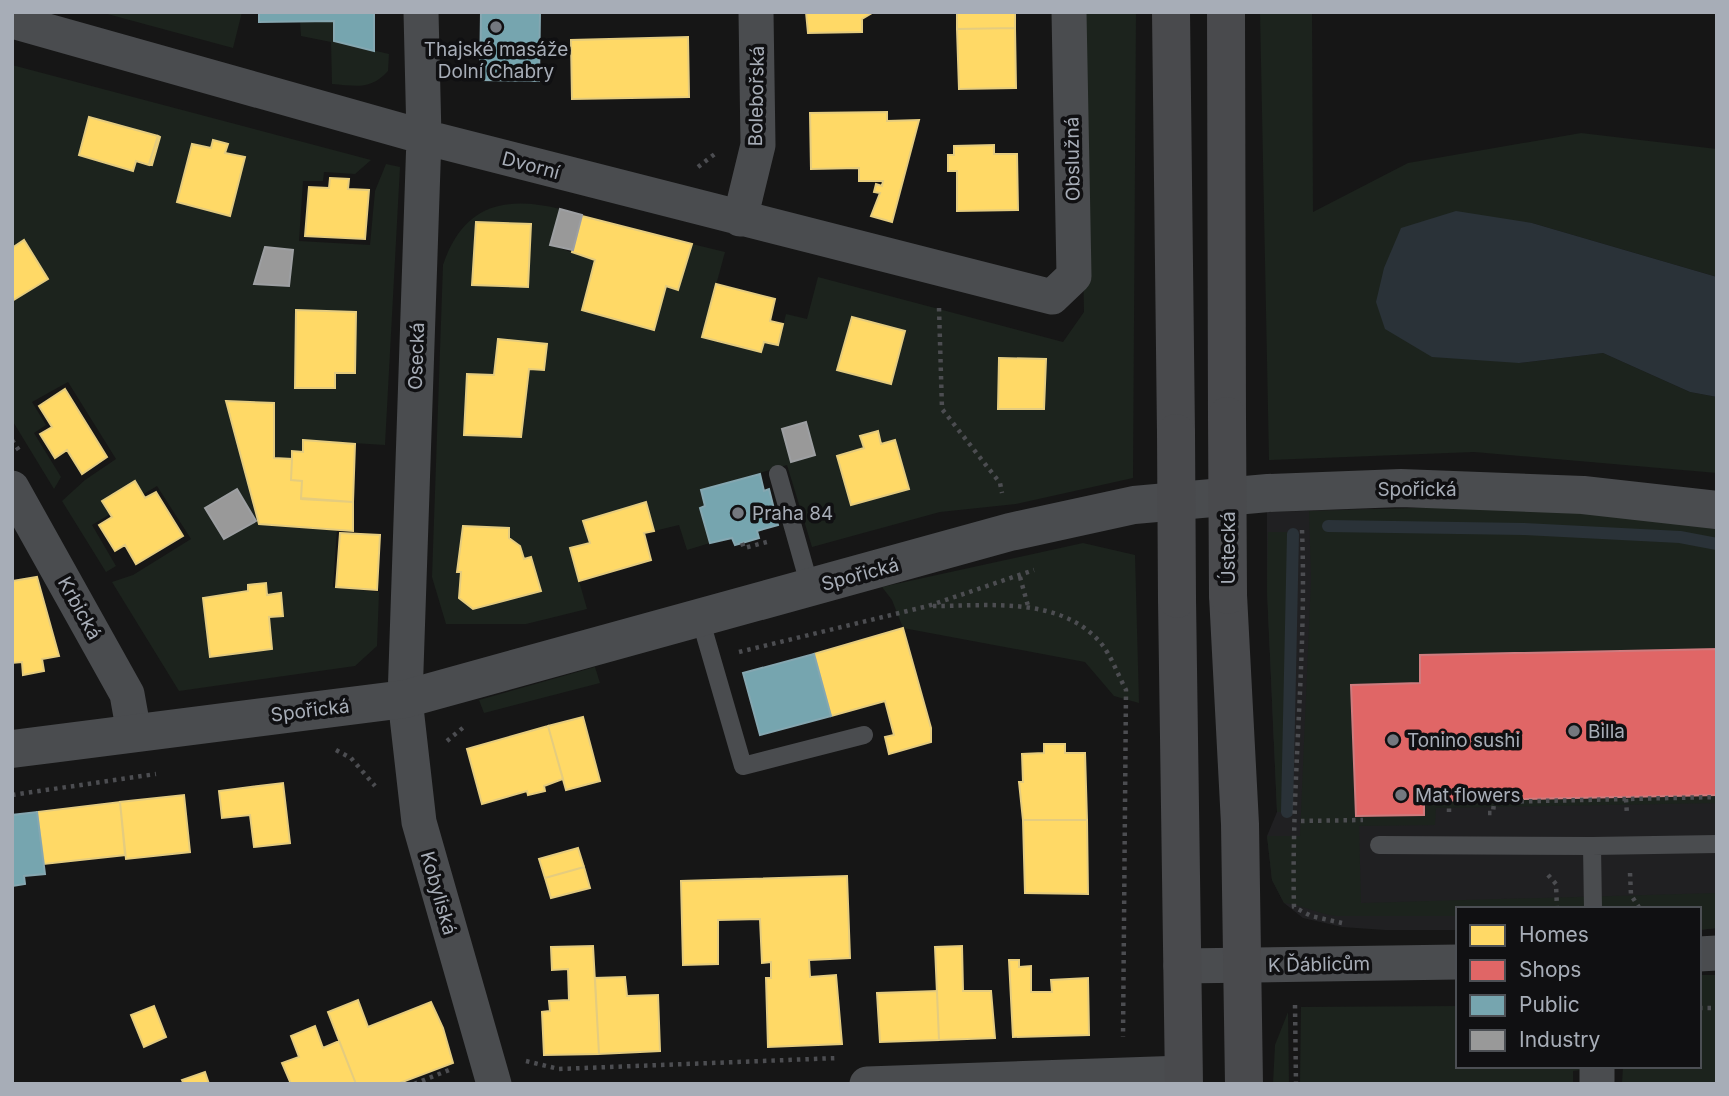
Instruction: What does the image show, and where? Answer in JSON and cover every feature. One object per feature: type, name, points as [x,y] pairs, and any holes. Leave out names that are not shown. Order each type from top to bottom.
[{"type":"main road","points":[[1171,12],[1184,1078]]},
{"type":"main road","name":"Ústecká","points":[[1226,12],[1228,595],[1244,964],[1244,1084]]},
{"type":"street","name":"Osecká","points":[[405,699],[424,137],[421,12]]},
{"type":"street","name":"Bolebořská","points":[[740,219],[758,145],[756,12]]},
{"type":"street","name":"Obslužná","points":[[1052,297],[1074,276],[1069,12]]},
{"type":"street","name":"Dvorní","points":[[12,20],[424,137],[1052,297]]},
{"type":"street","name":"Krbická","points":[[19,476],[127,694],[134,733]]},
{"type":"street","name":"Spořická","points":[[12,749],[405,699],[1010,532],[1134,505],[1268,493],[1401,488],[1583,495],[1717,510]]},
{"type":"street","name":"Kobyliská","points":[[405,699],[419,822],[504,1071]]},
{"type":"street","name":"K Ďáblicům","points":[[1181,966],[1456,962]]},
{"type":"street","points":[[858,1071],[1124,1073],[1184,1078]]},
{"type":"lane","points":[[778,474],[810,587]]},
{"type":"lane","points":[[701,618],[743,766],[864,735]]},
{"type":"lane","points":[[1379,845],[1717,844]]},
{"type":"lane","points":[[1592,846],[1593,907]]},
{"type":"path","points":[[692,171],[719,150]]},
{"type":"path","points":[[938,270],[942,410],[1000,483]]},
{"type":"path","points":[[12,440],[19,476]]},
{"type":"path","points":[[1302,527],[1305,595],[1292,822],[1294,907],[1311,916],[1354,925]]},
{"type":"path","points":[[742,543],[744,548],[775,541]]},
{"type":"path","points":[[1017,566],[1028,606]]},
{"type":"path","points":[[712,659],[928,606],[1043,567]]},
{"type":"path","points":[[928,606],[1028,606],[1077,621],[1102,644],[1126,690],[1124,1073]]},
{"type":"path","points":[[444,744],[472,720]]},
{"type":"path","points":[[329,746],[351,758],[374,783],[379,796]]},
{"type":"path","points":[[12,795],[161,774]]},
{"type":"path","points":[[1482,813],[1493,813],[1494,803],[1717,797]]},
{"type":"path","points":[[1448,800],[1449,813]]},
{"type":"path","points":[[1439,813],[1460,813]]},
{"type":"path","points":[[1301,821],[1367,820]]},
{"type":"path","points":[[1540,871],[1556,884],[1557,907]]},
{"type":"path","points":[[1295,1005],[1296,1084]]},
{"type":"path","points":[[414,1084],[458,1067]]},
{"type":"path","points":[[504,1071],[858,1071]]},
{"type":"shaded area","points":[[100,12],[242,12],[233,48]]},
{"type":"shaded area","points":[[1078,12],[1136,12],[1133,478],[1016,504],[940,512],[812,547],[787,465],[701,490],[705,506],[700,508],[710,543],[687,550],[679,525],[654,531],[646,502],[584,520],[590,543],[570,549],[587,609],[526,624],[446,624],[432,577],[443,265],[451,245],[462,229],[488,210],[503,205],[520,204],[560,209],[550,245],[595,260],[582,310],[654,330],[666,286],[678,290],[692,244],[725,252],[702,337],[761,352],[764,342],[778,345],[786,314],[807,319],[818,277],[1063,342],[1084,312]],"holes":[[[476,222],[531,224],[528,287],[472,284]],[[852,317],[904,331],[891,384],[838,370]],[[547,344],[544,370],[529,369],[521,437],[464,434],[467,374],[494,375]],[[1045,359],[1044,409],[999,409]],[[805,422],[791,461],[782,429]],[[877,431],[881,444],[895,440],[909,489],[851,505],[837,456],[864,448],[861,435]]]},
{"type":"shaded area","points":[[1260,12],[1312,12],[1313,212],[1408,163],[1581,133],[1717,149],[1717,277],[1532,223],[1519,363],[1603,353],[1690,392],[1717,397],[1717,473],[1474,452],[1269,460]]},
{"type":"shaded area","points":[[300,21],[334,21],[334,41],[389,54],[388,71],[369,84],[332,84],[331,42],[301,36]]},
{"type":"shaded area","points":[[12,65],[371,160],[355,174],[324,172],[323,181],[303,181],[299,241],[370,245],[375,191],[386,164],[400,167],[385,445],[304,440],[303,452],[292,452],[291,506],[252,504],[258,521],[337,529],[333,587],[379,592],[377,646],[355,666],[179,691],[112,582],[133,575],[191,539],[157,486],[92,525],[116,566],[106,572],[62,501],[85,480],[116,459],[68,382],[32,402],[46,425],[34,433],[61,477],[54,489],[12,420],[12,301],[48,279],[24,241],[12,248]],"holes":[[[89,117],[157,136],[149,165],[80,155]],[[214,140],[227,144],[225,153],[244,157],[230,216],[177,202],[192,144],[211,148]],[[265,247],[293,250],[289,285],[255,283]],[[296,310],[356,312],[355,373],[335,373],[334,388],[295,387]],[[237,489],[255,521],[224,539],[206,508]],[[265,583],[267,595],[281,594],[283,616],[269,617],[272,649],[210,657],[204,598],[248,591],[248,585]]]},
{"type":"shaded area","points":[[1456,211],[1532,223],[1717,277],[1717,397],[1690,392],[1603,353],[1519,363],[1432,357],[1385,329],[1376,302],[1384,268],[1401,228]]},
{"type":"shaded area","points":[[1447,507],[1599,513],[1717,529],[1717,649],[1420,655],[1420,683],[1352,685],[1356,816],[1424,815],[1424,801],[1717,795],[1717,803],[1436,808],[1435,825],[1359,826],[1361,903],[1717,893],[1717,928],[1701,930],[1701,907],[1456,907],[1456,916],[1335,916],[1284,903],[1272,880],[1267,836],[1300,836],[1311,579],[1309,511]]},
{"type":"shaded area","points":[[1367,509],[1717,528],[1717,928],[1701,930],[1701,907],[1456,907],[1456,930],[1385,930],[1342,927],[1303,918],[1284,903],[1272,880],[1267,836],[1277,812],[1267,590],[1267,512]]},
{"type":"shaded area","points":[[1268,532],[1296,532],[1290,812],[1277,812],[1267,590]]},
{"type":"shaded area","points":[[1083,543],[1135,555],[1139,703],[1114,696],[1085,662],[903,628],[892,600],[882,587]]},
{"type":"shaded area","points":[[595,667],[600,683],[484,713],[479,700]]},
{"type":"shaded area","points":[[1701,975],[1717,975],[1717,1084],[1622,1084],[1623,1068],[1701,1068]]},
{"type":"shaded area","points":[[1456,1006],[1456,1068],[1580,1070],[1573,1071],[1573,1084],[1300,1084],[1301,1007]]},
{"type":"shaded area","points":[[1288,1012],[1289,1084],[1273,1084],[1275,1045]]},
{"type":"building: Homes","points":[[806,12],[872,13],[862,19],[862,32],[808,33]]},
{"type":"building: Homes","points":[[957,12],[1015,12],[1015,28],[957,29]]},
{"type":"building: Homes","points":[[1015,28],[1016,88],[959,89],[957,29]]},
{"type":"building: Homes","points":[[688,37],[689,97],[572,99],[571,40]]},
{"type":"building: Homes","points":[[887,112],[887,121],[919,120],[892,222],[871,216],[880,193],[874,192],[876,184],[882,186],[883,181],[859,181],[859,168],[811,169],[810,113]]},
{"type":"building: Homes","points":[[89,117],[158,136],[149,165],[136,161],[133,171],[79,155]]},
{"type":"building: Homes","points":[[158,136],[160,137],[152,165],[149,164]]},
{"type":"building: Homes","points":[[213,140],[228,144],[225,153],[245,157],[230,216],[177,202],[192,144],[211,148]]},
{"type":"building: Homes","points":[[994,145],[994,154],[1017,154],[1018,210],[957,211],[957,171],[948,171],[948,155],[954,155],[954,146]]},
{"type":"building: Homes","points":[[330,178],[349,179],[348,189],[369,190],[365,239],[305,236],[309,187],[329,188]]},
{"type":"building: Homes","points":[[582,216],[692,244],[678,290],[666,286],[654,330],[582,310],[595,260],[572,252]]},
{"type":"building: Homes","points":[[476,222],[531,224],[528,287],[472,285]]},
{"type":"building: Homes","points":[[24,240],[48,279],[12,301],[12,248]]},
{"type":"building: Homes","points":[[716,284],[775,299],[770,321],[783,324],[778,345],[764,342],[761,352],[702,337]]},
{"type":"building: Homes","points":[[296,310],[356,312],[355,373],[335,373],[335,388],[295,388]]},
{"type":"building: Homes","points":[[852,317],[905,331],[891,384],[837,370]]},
{"type":"building: Homes","points":[[498,339],[547,344],[544,370],[529,369],[521,437],[464,435],[467,374],[494,375]]},
{"type":"building: Homes","points":[[999,358],[1046,359],[1044,409],[998,409]]},
{"type":"building: Homes","points":[[65,389],[107,457],[82,474],[67,450],[55,458],[40,434],[52,427],[39,406]]},
{"type":"building: Homes","points":[[226,401],[274,403],[274,458],[292,459],[291,480],[302,481],[301,499],[353,502],[353,531],[259,524]]},
{"type":"building: Homes","points":[[878,431],[881,444],[895,440],[909,489],[851,505],[837,456],[864,448],[860,436]]},
{"type":"building: Homes","points":[[303,440],[355,444],[353,502],[301,498],[302,481],[291,480],[292,451],[303,452]]},
{"type":"building: Homes","points":[[135,481],[145,498],[156,492],[183,536],[136,564],[125,545],[115,551],[99,525],[112,517],[102,501]]},
{"type":"building: Homes","points":[[646,502],[654,531],[644,533],[651,560],[579,581],[570,548],[590,543],[583,521]]},
{"type":"building: Homes","points":[[463,526],[509,528],[509,538],[520,546],[524,559],[531,557],[541,591],[473,609],[459,598],[461,572],[457,572]]},
{"type":"building: Homes","points":[[340,533],[380,535],[377,590],[336,587]]},
{"type":"building: Homes","points":[[37,577],[59,656],[42,659],[44,671],[23,675],[22,662],[12,663],[12,581]]},
{"type":"building: Homes","points":[[266,583],[267,595],[281,593],[283,616],[269,617],[272,649],[210,657],[203,598],[248,591],[248,585]]},
{"type":"building: Homes","points":[[903,628],[931,728],[931,742],[889,754],[885,737],[894,735],[885,701],[831,716],[814,654]]},
{"type":"building: Homes","points":[[583,717],[600,781],[566,790],[548,726]]},
{"type":"building: Homes","points":[[548,726],[563,779],[544,786],[545,791],[528,795],[527,791],[482,804],[467,749]]},
{"type":"building: Homes","points":[[1044,744],[1065,744],[1065,753],[1085,753],[1087,820],[1023,820],[1019,782],[1023,782],[1022,754],[1044,753]]},
{"type":"building: Homes","points":[[283,783],[290,843],[254,847],[250,815],[222,818],[219,791]]},
{"type":"building: Homes","points":[[184,795],[190,852],[126,859],[120,802]]},
{"type":"building: Homes","points":[[120,802],[125,855],[44,864],[37,812]]},
{"type":"building: Homes","points":[[1023,820],[1087,820],[1088,894],[1025,893]]},
{"type":"building: Homes","points":[[578,848],[584,867],[545,878],[539,859]]},
{"type":"building: Homes","points":[[584,867],[590,888],[551,898],[545,878]]},
{"type":"building: Homes","points":[[847,876],[850,958],[809,960],[810,977],[836,975],[842,1044],[768,1047],[766,978],[771,978],[771,962],[762,963],[760,919],[718,920],[718,964],[683,965],[681,881]]},
{"type":"building: Homes","points":[[593,946],[599,1054],[544,1055],[542,1012],[550,1011],[549,1001],[569,1000],[568,969],[552,970],[551,947]]},
{"type":"building: Homes","points":[[962,946],[963,991],[991,991],[995,1038],[939,1040],[935,947]]},
{"type":"building: Homes","points":[[1009,960],[1019,960],[1019,967],[1031,966],[1031,992],[1052,992],[1051,980],[1088,978],[1089,1035],[1013,1037]]},
{"type":"building: Homes","points":[[625,977],[627,996],[658,995],[660,1051],[599,1054],[595,978]]},
{"type":"building: Homes","points":[[937,991],[939,1040],[880,1042],[877,993]]},
{"type":"building: Homes","points":[[358,1000],[368,1027],[431,1002],[443,1028],[453,1063],[397,1084],[356,1084],[328,1012]]},
{"type":"building: Homes","points":[[154,1006],[166,1037],[144,1047],[131,1015]]},
{"type":"building: Homes","points":[[315,1026],[323,1048],[339,1041],[356,1084],[291,1084],[282,1063],[299,1057],[291,1036]]},
{"type":"building: Homes","points":[[205,1072],[209,1084],[184,1084],[182,1080]]},
{"type":"building: Shops","points":[[1717,649],[1717,795],[1424,801],[1424,815],[1356,816],[1351,685],[1420,683],[1420,655]]},
{"type":"building: Public","points":[[259,12],[374,12],[374,51],[334,41],[334,21],[259,22]]},
{"type":"building: Public","points":[[481,12],[540,12],[539,81],[480,80]]},
{"type":"building: Public","points":[[760,474],[764,491],[769,489],[778,525],[757,531],[759,538],[735,545],[732,538],[710,543],[700,508],[705,506],[701,490]]},
{"type":"building: Public","points":[[814,654],[831,716],[760,735],[743,673]]},
{"type":"building: Public","points":[[37,812],[45,874],[24,876],[25,884],[12,886],[12,815]]},
{"type":"building: Industry","points":[[560,209],[582,215],[573,250],[550,245]]},
{"type":"building: Industry","points":[[265,247],[293,250],[289,286],[254,284]]},
{"type":"building: Industry","points":[[806,422],[815,455],[791,462],[782,429]]},
{"type":"building: Industry","points":[[237,489],[256,521],[224,539],[205,508]]},
{"type":"waterway","points":[[1328,526],[1524,529],[1680,537],[1717,544]]},
{"type":"waterway","points":[[1287,812],[1293,534]]},
{"type":"place","name":"Thajské masáže Dolní Chabry","points":[[496,27]]},
{"type":"place","name":"Praha 84","points":[[738,513]]},
{"type":"place","name":"Billa","points":[[1574,731]]},
{"type":"place","name":"Tonino sushi","points":[[1393,740]]},
{"type":"place","name":"Mat flowers","points":[[1401,795]]}]
